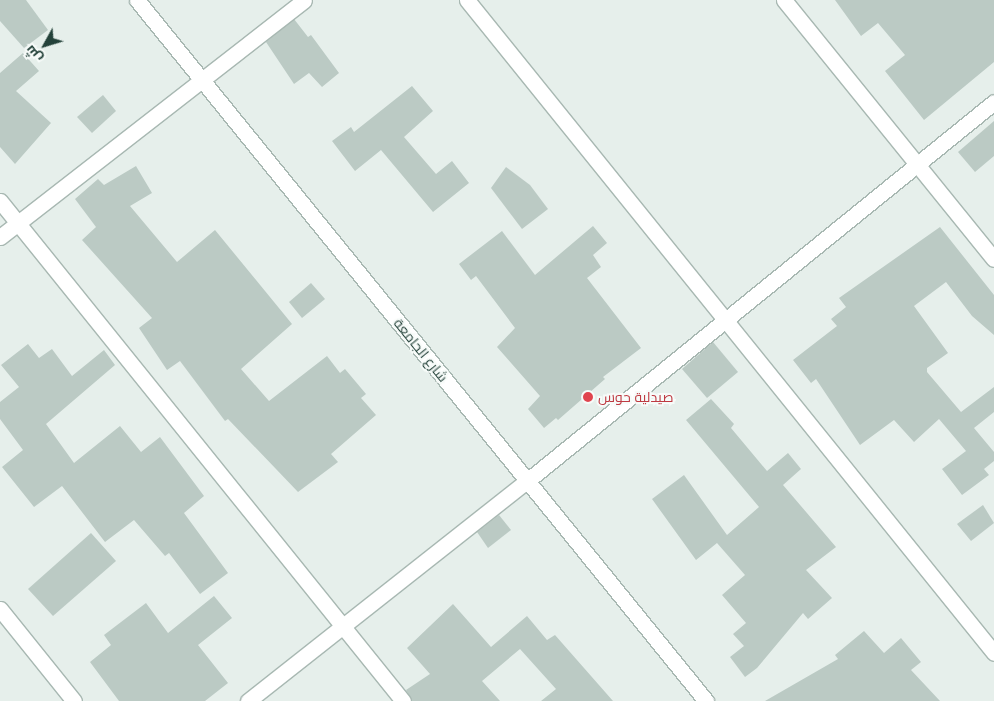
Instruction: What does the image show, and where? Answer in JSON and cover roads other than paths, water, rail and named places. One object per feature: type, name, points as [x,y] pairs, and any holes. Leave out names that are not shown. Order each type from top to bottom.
[{"type":"street","name":"شارع الجامعة","points":[[137,0],[706,701]]},
{"type":"street","points":[[0,237],[304,0]]},
{"type":"street","points":[[467,0],[726,318],[994,653]]},
{"type":"street","points":[[784,0],[994,259]]},
{"type":"street","points":[[248,701],[527,481],[726,318],[919,165],[994,102]]},
{"type":"street","points":[[0,201],[403,701]]},
{"type":"street","points":[[0,609],[74,701]]},
{"type":"place","name":"صيدلية حوس","points":[[588,397]]}]
